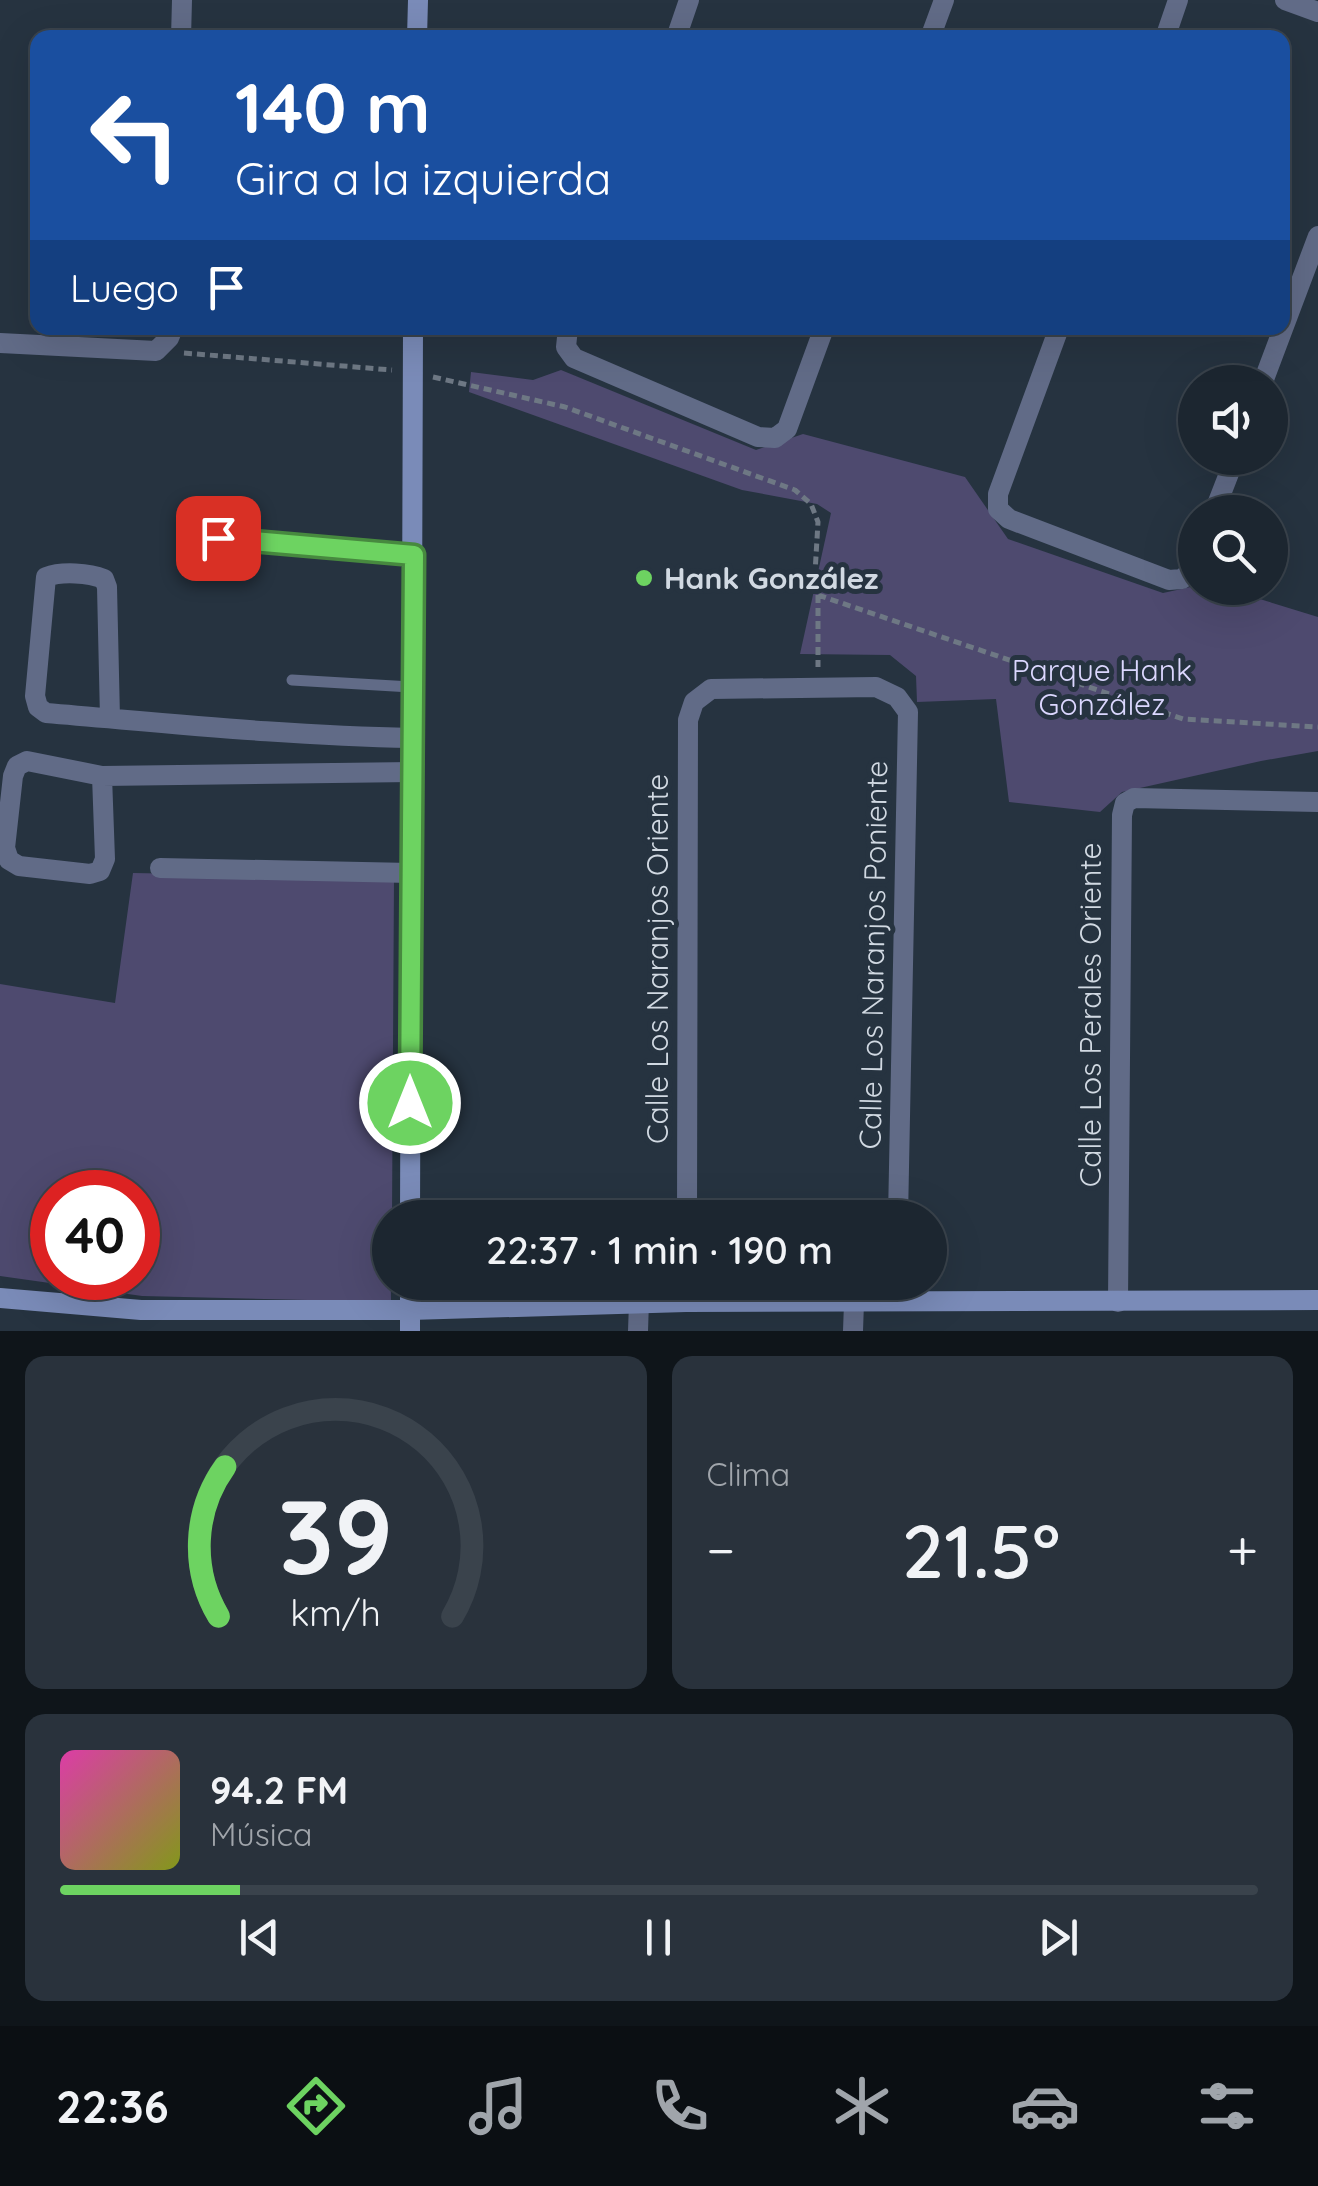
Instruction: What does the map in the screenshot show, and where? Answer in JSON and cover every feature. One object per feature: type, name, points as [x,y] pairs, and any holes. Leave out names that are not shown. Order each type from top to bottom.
[{"type":"street","points":[[181,30],[182,0]]},
{"type":"street","points":[[418,0],[418,30]]},
{"type":"street","points":[[679,30],[689,0]]},
{"type":"street","points":[[933,30],[944,0]]},
{"type":"street","points":[[1168,30],[1178,0]]},
{"type":"street","points":[[1285,0],[1318,12]]},
{"type":"street","points":[[1290,310],[1318,236]]},
{"type":"street","points":[[410,1200],[413,335]]},
{"type":"street","points":[[567,335],[566,347],[574,358],[758,437],[775,438],[787,428],[821,335]]},
{"type":"street","points":[[1056,335],[998,494],[998,509],[1009,519],[1168,580],[1178,576]]},
{"type":"street","points":[[1269,365],[1281,335]]},
{"type":"street","points":[[0,344],[166,339]]},
{"type":"street","points":[[110,718],[108,586],[97,576],[46,577],[35,696],[38,707],[46,713],[110,718],[344,736],[412,738]]},
{"type":"street","name":"Calle Los Naranjos Poniente","points":[[818,688],[876,687],[897,696],[908,712],[898,1200]]},
{"type":"street","name":"Calle Los Naranjos Oriente","points":[[687,1200],[688,720],[694,702],[712,689],[818,688]]},
{"type":"street","points":[[102,776],[105,858],[100,871],[90,874],[19,866],[9,860],[6,848],[13,776],[17,766],[26,762],[102,776],[412,772]]},
{"type":"street","name":"Calle Los Perales Oriente","points":[[1118,1302],[1125,803],[1134,798],[1318,802]]},
{"type":"street","points":[[160,868],[411,873]]},
{"type":"street","points":[[947,1294],[1118,1302],[1318,1300]]},
{"type":"street","points":[[0,1298],[141,1310],[410,1321],[649,1300]]},
{"type":"street","points":[[808,1300],[865,1300]]},
{"type":"street","points":[[638,1331],[640,1302]]},
{"type":"street","points":[[852,1331],[854,1303]]},
{"type":"lane","points":[[218,538],[414,555]]},
{"type":"lane","points":[[292,680],[411,687]]},
{"type":"path","points":[[166,339],[412,372],[565,407],[795,490],[811,504],[818,522],[818,688]]},
{"type":"path","points":[[818,595],[1183,719],[1318,728]]},
{"type":"green space","name":"Parque Hank González","points":[[561,370],[756,450],[803,434],[965,477],[1008,539],[1163,593],[1178,590],[1178,605],[1279,605],[1318,617],[1318,751],[1122,792],[1100,812],[1009,802],[996,699],[917,702],[916,676],[890,655],[800,654],[831,513],[817,504],[742,490],[469,392],[471,372],[533,380]]},
{"type":"green space","points":[[133,873],[394,878],[392,1200],[372,1200],[372,1300],[391,1302],[160,1296],[160,1170],[30,1170],[30,1280],[0,1276],[0,984],[115,1003]]},
{"type":"place","name":"Hank González","points":[[644,578]]},
{"type":"route","points":[[218,538],[414,555],[410,1103]]}]
